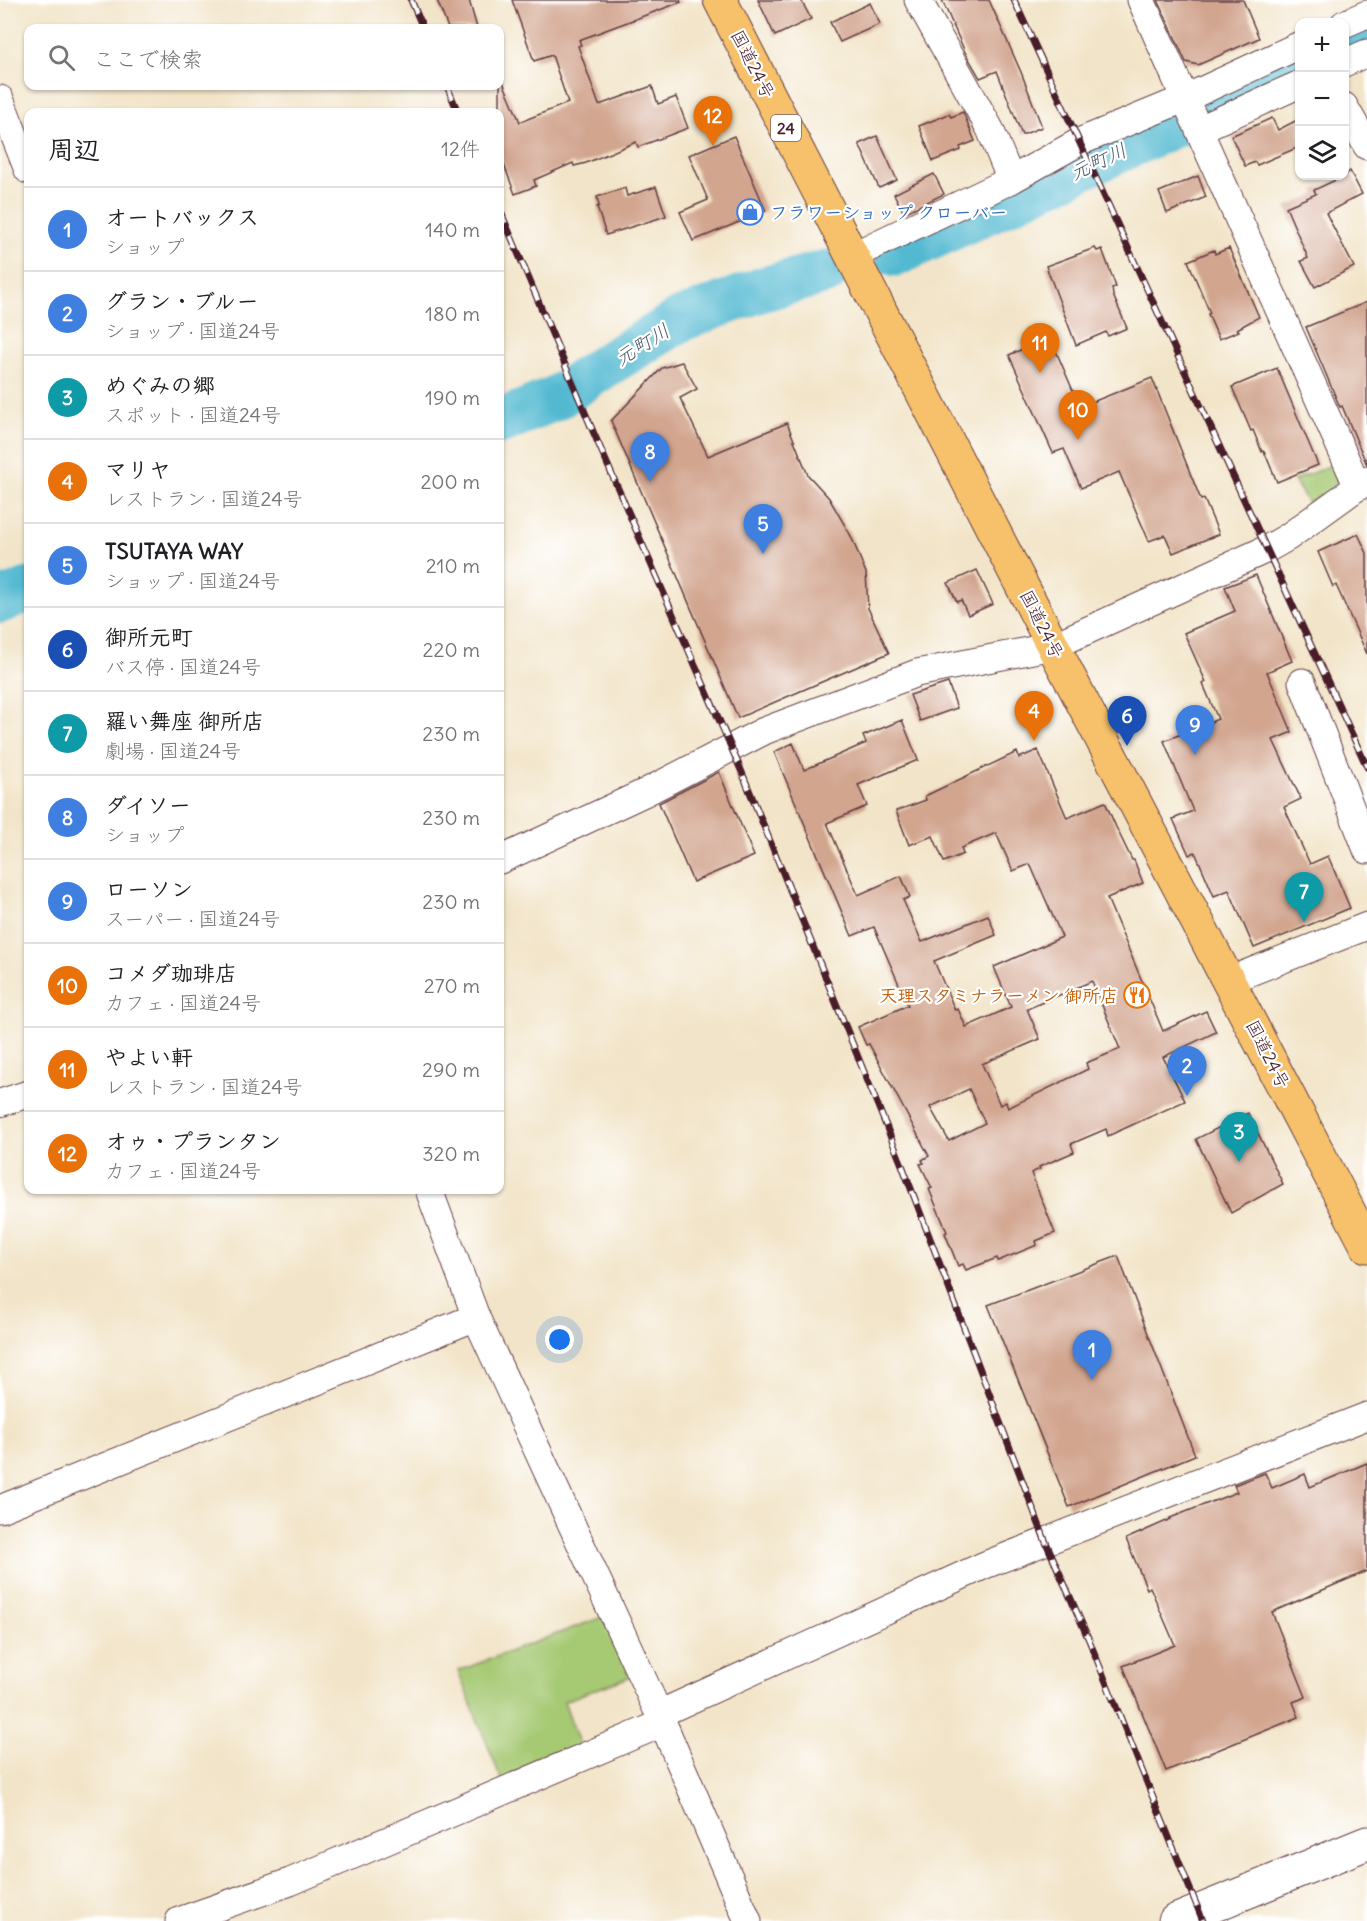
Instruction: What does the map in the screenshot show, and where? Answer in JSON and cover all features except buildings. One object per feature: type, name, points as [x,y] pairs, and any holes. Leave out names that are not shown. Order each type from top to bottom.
[{"type":"highway","name":"国道24号","points":[[720,0],[1053,646],[1230,980],[1367,1246]]},
{"type":"street","points":[[918,0],[990,129],[1011,180]]},
{"type":"street","points":[[504,858],[646,792],[764,731],[917,673],[1053,646],[1267,549],[1288,537],[1362,484],[1141,0]]},
{"type":"street","points":[[852,256],[1011,180],[1079,142],[1186,98],[1295,47]]},
{"type":"street","points":[[1349,61],[1367,53]]},
{"type":"street","points":[[1200,129],[1295,86]]},
{"type":"street","points":[[0,99],[24,160]]},
{"type":"street","points":[[1349,115],[1367,146]]},
{"type":"street","points":[[1302,682],[1367,850]]},
{"type":"street","points":[[1230,980],[1367,926]]},
{"type":"street","points":[[0,1103],[24,1095]]},
{"type":"street","points":[[430,1194],[476,1317],[661,1719],[748,1921]]},
{"type":"street","points":[[0,1509],[476,1317]]},
{"type":"street","points":[[180,1921],[290,1882],[661,1719],[984,1565],[1367,1416]]},
{"type":"street","points":[[1175,1921],[1367,1843]]},
{"type":"green space","points":[[1337,463],[1338,478],[1332,491],[1308,503],[1294,480]]},
{"type":"green space","points":[[613,1613],[640,1673],[564,1701],[584,1757],[505,1789],[458,1671]]},
{"type":"waterway","name":"元町川","points":[[1349,43],[1367,34]]},
{"type":"waterway","name":"元町川","points":[[896,254],[1295,69]]},
{"type":"waterway","name":"元町川","points":[[504,420],[558,397],[682,319],[763,289],[826,272]]},
{"type":"waterway","name":"元町川","points":[[0,601],[24,592]]},
{"type":"railway","points":[[411,0],[421,24]]},
{"type":"railway","points":[[1014,0],[1367,767]]},
{"type":"railway","points":[[449,90],[456,108]]},
{"type":"railway","points":[[504,220],[592,429],[741,770],[902,1165],[1045,1540],[1089,1640],[1203,1921]]},
{"type":"place","name":"オゥ・プランタン","points":[[713,146]]},
{"type":"place","name":"フラワーショップ クローバー","points":[[750,212]]},
{"type":"place","name":"やよい軒","points":[[1040,373]]},
{"type":"place","name":"コメダ珈琲店","points":[[1078,440]]},
{"type":"place","name":"ダイソー","points":[[650,482]]},
{"type":"place","name":"TSUTAYA WAY","points":[[763,554]]},
{"type":"place","name":"マリヤ","points":[[1034,741]]},
{"type":"place","name":"御所元町","points":[[1127,746]]},
{"type":"place","name":"ローソン","points":[[1195,755]]},
{"type":"place","name":"羅い舞座 御所店","points":[[1304,922]]},
{"type":"place","name":"天理スタミナラーメン 御所店","points":[[1137,995]]},
{"type":"place","name":"グラン・ブルー","points":[[1187,1096]]},
{"type":"place","name":"めぐみの郷","points":[[1239,1162]]},
{"type":"place","name":"オートバックス","points":[[1092,1380]]}]
